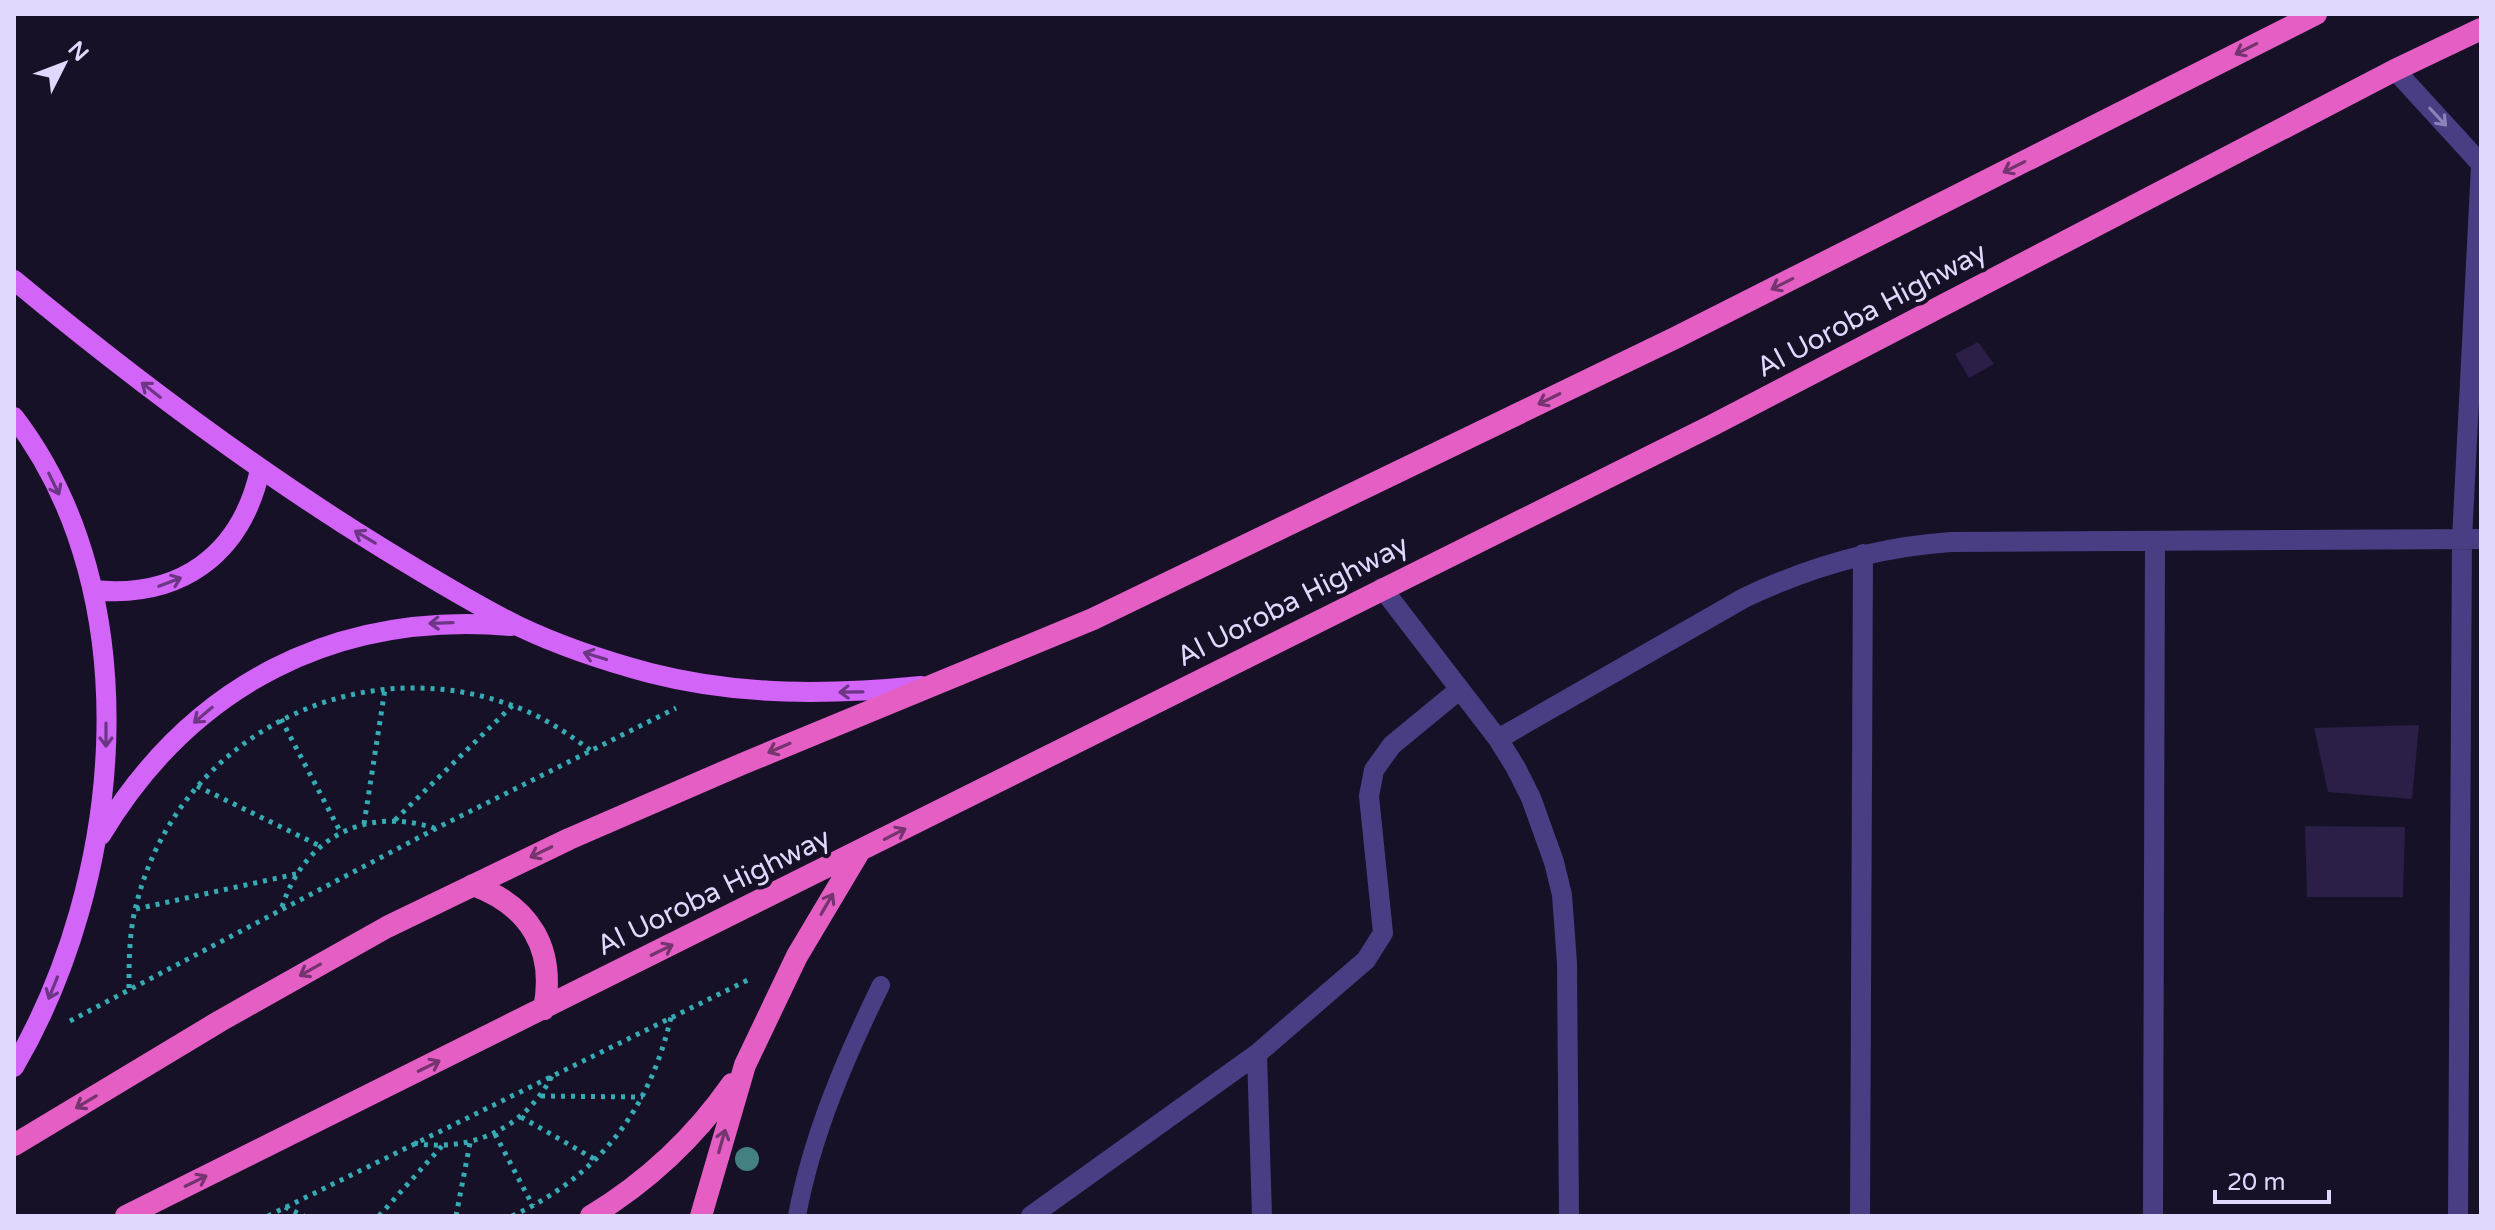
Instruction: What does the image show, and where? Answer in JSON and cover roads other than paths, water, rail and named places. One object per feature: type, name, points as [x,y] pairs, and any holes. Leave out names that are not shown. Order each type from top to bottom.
[{"type":"highway","points":[[14,1145],[220,1021],[387,927],[584,832],[1093,619],[1576,386],[2316,14]]},
{"type":"highway","name":"Al Uoroba Highway","points":[[126,1216],[1711,426],[2395,70],[2481,29]]},
{"type":"highway","points":[[701,1216],[745,1065],[797,956],[859,852]]},
{"type":"highway","points":[[473,885],[508,902],[534,932],[543,950],[547,970],[548,989],[544,1009]]},
{"type":"highway","points":[[591,1216],[651,1173],[686,1141],[717,1105],[745,1065]]},
{"type":"main road","points":[[14,280],[151,390],[260,470],[400,559],[519,627],[597,657],[651,673],[720,687],[790,693],[846,693],[929,686]]},
{"type":"main road","points":[[14,417],[42,461],[81,546],[102,641],[107,742],[96,843],[85,895],[50,996],[14,1067]]},
{"type":"main road","points":[[93,590],[117,593],[162,586],[203,565],[220,550],[247,513],[260,470]]},
{"type":"main road","points":[[96,843],[148,767],[215,704],[253,679],[337,642],[382,630],[427,624],[473,623],[519,627]]},
{"type":"street","points":[[2395,70],[2481,165],[2458,1216]]},
{"type":"street","points":[[1498,739],[1744,598],[1783,579],[1863,554],[1951,542],[2471,539]]},
{"type":"street","points":[[2153,1216],[2155,541]]},
{"type":"street","points":[[1860,1216],[1863,554]]},
{"type":"street","points":[[1382,588],[1498,739],[1536,809],[1554,862],[1562,895],[1567,963],[1569,1216]]},
{"type":"street","points":[[1031,1216],[1257,1054],[1366,960],[1383,933],[1369,796],[1374,770],[1392,745],[1459,690]]},
{"type":"street","points":[[1257,1054],[1262,1216]]},
{"type":"lane","points":[[797,1216],[814,1147],[833,1092],[881,985]]}]
